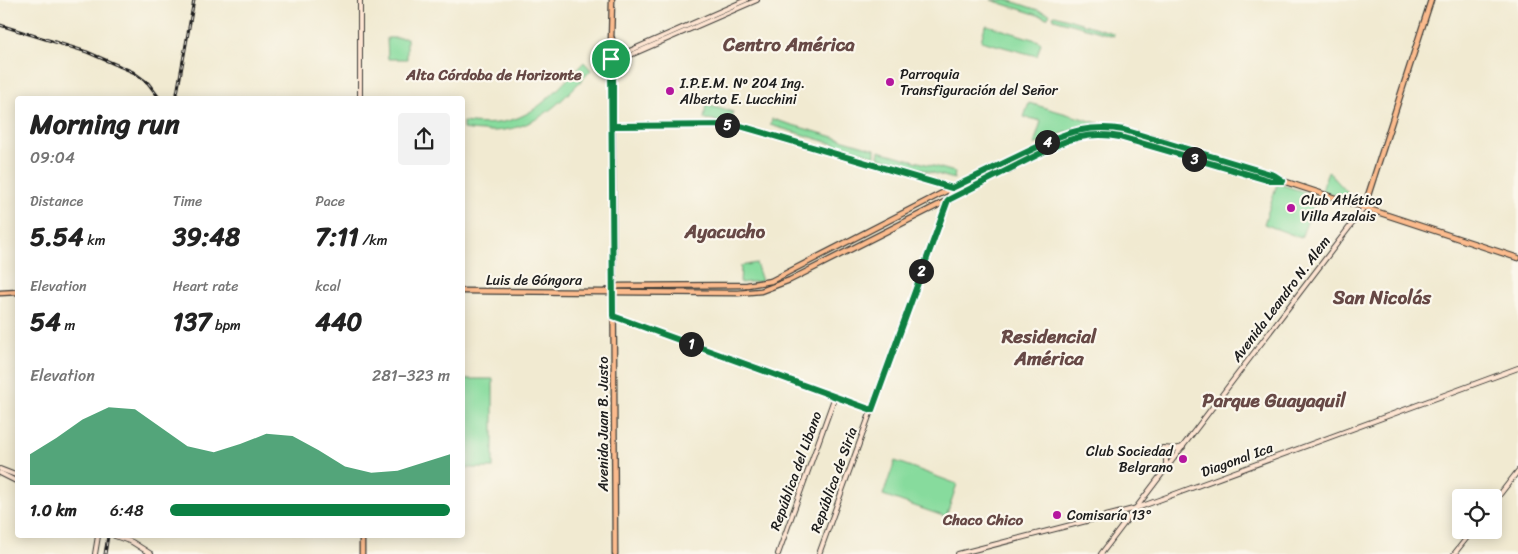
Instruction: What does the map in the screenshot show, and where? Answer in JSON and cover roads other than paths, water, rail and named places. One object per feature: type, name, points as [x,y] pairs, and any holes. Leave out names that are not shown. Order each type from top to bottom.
[{"type":"main road","points":[[360,0],[360,96]]},
{"type":"main road","name":"Avenida Juan B. Justo","points":[[612,0],[615,554]]},
{"type":"main road","points":[[612,59],[746,0]]},
{"type":"main road","points":[[613,69],[626,57],[757,0]]},
{"type":"main road","name":"Avenida Leandro N. Alem","points":[[1102,554],[1364,208],[1431,0]]},
{"type":"main road","name":"Avenida Juan B. Justo","points":[[612,40],[612,126]]},
{"type":"main road","points":[[613,48],[618,52],[624,53]]},
{"type":"main road","points":[[612,126],[737,125],[952,188],[967,190]]},
{"type":"main road","points":[[613,291],[619,286],[747,285],[766,283],[790,273],[952,188],[1058,137],[1075,131],[1098,128],[1124,130],[1274,175],[1283,181],[1518,258]]},
{"type":"main road","points":[[613,291],[738,293],[765,290],[790,280],[1068,140],[1082,136],[1120,137],[1271,181],[1283,181]]},
{"type":"main road","name":"República de Siria","points":[[819,554],[952,188]]},
{"type":"main road","name":"Luis de Góngora","points":[[465,291],[613,291]]},
{"type":"main road","points":[[0,293],[15,292]]},
{"type":"main road","points":[[613,316],[872,410]]},
{"type":"main road","name":"Diagonal Ica","points":[[958,554],[1137,508],[1518,368]]},
{"type":"main road","name":"República del Libano","points":[[778,554],[835,396]]},
{"type":"main road","points":[[1166,468],[1166,457],[1163,448],[1175,449],[1183,447]]},
{"type":"main road","points":[[0,469],[15,474]]},
{"type":"main road","points":[[1502,492],[1518,471]]},
{"type":"main road","points":[[0,473],[15,480]]},
{"type":"main road","points":[[93,538],[97,543]]},
{"type":"main road","points":[[95,554],[98,538]]},
{"type":"main road","points":[[121,538],[132,542],[151,554]]},
{"type":"main road","points":[[362,538],[362,554]]},
{"type":"main road","points":[[1454,554],[1466,539]]},
{"type":"railway","points":[[177,96],[194,0]]},
{"type":"railway","points":[[0,25],[87,52],[133,72],[148,83],[158,96]]},
{"type":"railway","points":[[105,554],[108,538]]},
{"type":"place","name":"Parroquia Transfiguración del Señor","points":[[890,82]]},
{"type":"place","name":"I.P.E.M. Nº 204 Ing. Alberto E. Lucchini","points":[[670,91]]},
{"type":"place","name":"Club Atlético Villa Azalais","points":[[1291,208]]},
{"type":"place","name":"Club Sociedad Belgrano","points":[[1183,459]]},
{"type":"place","name":"Comisaría 13°","points":[[1057,515]]},
{"type":"district","name":"Centro América","points":[[789,44]]},
{"type":"district","name":"Alta Córdoba de Horizonte","points":[[494,75]]},
{"type":"district","name":"Ayacucho","points":[[725,231]]},
{"type":"district","name":"San Nicolás","points":[[1382,297]]},
{"type":"district","name":"Residencial América","points":[[1049,347]]},
{"type":"district","name":"Parque Guayaquil","points":[[1274,400]]},
{"type":"district","name":"Chaco Chico","points":[[983,520]]}]
